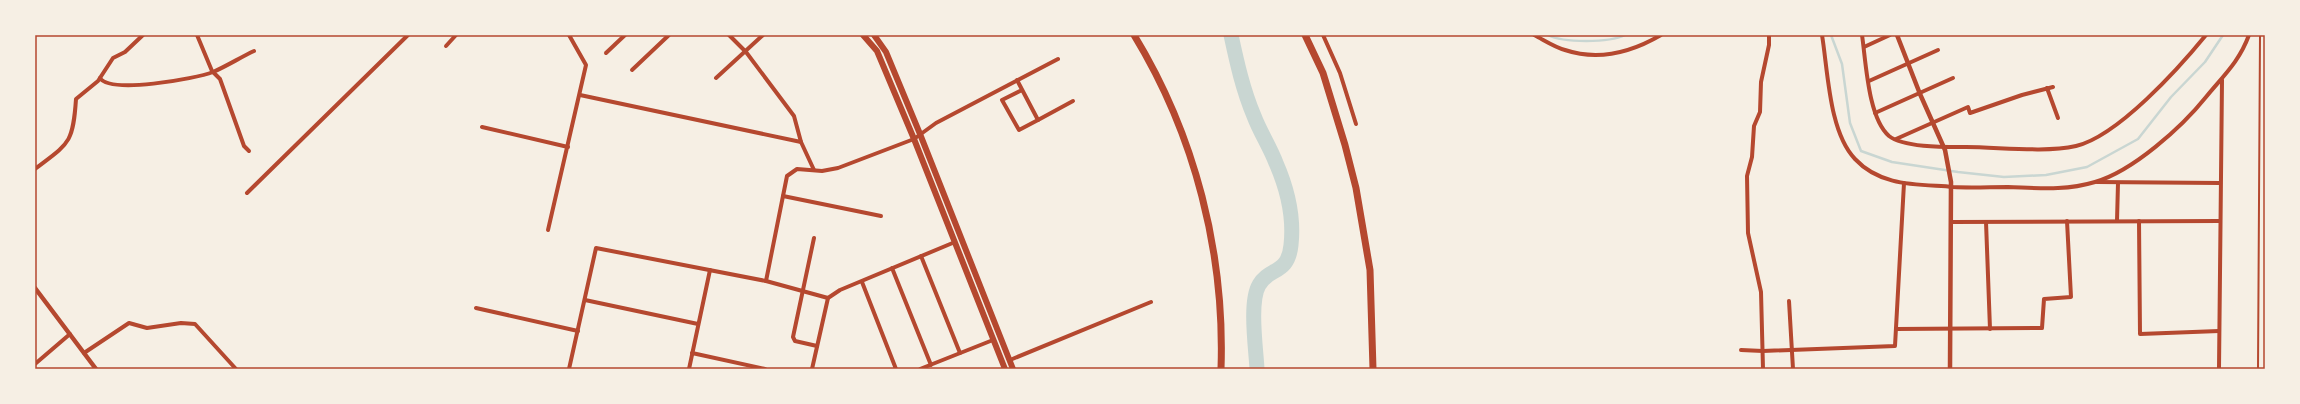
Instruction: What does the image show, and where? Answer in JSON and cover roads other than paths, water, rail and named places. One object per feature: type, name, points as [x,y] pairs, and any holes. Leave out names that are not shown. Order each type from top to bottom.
[{"type":"highway","points":[[1134,35],[1167,98],[1188,150],[1203,200],[1215,251],[1220,302],[1221,369]]},
{"type":"highway","points":[[1305,35],[1323,73],[1345,145],[1356,188],[1370,270],[1373,369]]},
{"type":"main road","points":[[863,35],[876,51],[914,139],[1005,369]]},
{"type":"main road","points":[[876,36],[886,52],[920,134],[1013,369]]},
{"type":"street","points":[[35,169],[68,143],[74,124],[76,99],[100,78],[113,58],[125,52],[143,35]]},
{"type":"street","points":[[197,35],[212,72],[220,79],[244,146],[248,151]]},
{"type":"street","points":[[247,194],[408,35]]},
{"type":"street","points":[[446,46],[456,35]]},
{"type":"street","points":[[548,230],[586,65],[569,35]]},
{"type":"street","points":[[606,53],[625,35]]},
{"type":"street","points":[[632,70],[669,35]]},
{"type":"street","points":[[729,35],[746,52],[794,116],[801,142],[814,170]]},
{"type":"street","points":[[716,78],[763,35]]},
{"type":"street","points":[[1323,35],[1340,74],[1356,124]]},
{"type":"street","points":[[1534,35],[1565,50],[1589,54],[1623,52],[1647,43],[1661,35]]},
{"type":"street","points":[[1763,369],[1761,292],[1748,233],[1747,176],[1752,157],[1754,126],[1760,112],[1761,82],[1769,45],[1769,35]]},
{"type":"street","points":[[1822,35],[1839,135],[1846,148],[1868,172],[1880,178],[1904,183],[1951,184],[2049,190],[2096,182],[2220,184]]},
{"type":"street","points":[[1862,35],[1876,114],[1884,130],[1896,139],[1908,143],[1945,149],[2061,148],[2083,143],[2107,130],[2144,102],[2206,35]]},
{"type":"street","points":[[1864,47],[1890,35]]},
{"type":"street","points":[[1897,35],[1920,94],[1945,149],[1951,184],[1949,327],[1950,369]]},
{"type":"street","points":[[2096,182],[2140,158],[2169,135],[2193,113],[2234,65],[2249,35]]},
{"type":"street","points":[[100,78],[109,85],[170,82],[212,72],[254,50]]},
{"type":"street","points":[[1869,81],[1938,50]]},
{"type":"street","points":[[766,281],[786,176],[792,170],[814,170],[822,172],[838,168],[914,139],[936,123],[1058,59]]},
{"type":"street","points":[[1876,114],[1953,78]]},
{"type":"street","points":[[2219,369],[2222,79]]},
{"type":"street","points":[[1017,80],[1038,120]]},
{"type":"street","points":[[1896,139],[1968,106],[1970,113],[2053,86]]},
{"type":"street","points":[[2047,88],[2058,118]]},
{"type":"street","points":[[1022,90],[1002,100],[1019,130],[1073,101]]},
{"type":"street","points":[[580,95],[801,142]]},
{"type":"street","points":[[482,126],[568,147]]},
{"type":"street","points":[[1741,350],[1763,351],[1895,346],[1904,183]]},
{"type":"street","points":[[2117,221],[2118,183]]},
{"type":"street","points":[[783,196],[881,216]]},
{"type":"street","points":[[1896,329],[1949,327],[1990,329],[2042,328],[2044,299],[2071,297],[2067,221]]},
{"type":"street","points":[[2139,221],[2140,334],[2219,331]]},
{"type":"street","points":[[1951,222],[2220,221]]},
{"type":"street","points":[[1986,222],[1990,329]]},
{"type":"street","points":[[814,238],[793,339],[817,346]]},
{"type":"street","points":[[812,369],[828,298],[840,290],[956,242]]},
{"type":"street","points":[[569,369],[596,248],[766,281],[828,298]]},
{"type":"street","points":[[921,256],[960,353]]},
{"type":"street","points":[[892,268],[931,364]]},
{"type":"street","points":[[689,369],[710,270]]},
{"type":"street","points":[[862,282],[896,369]]},
{"type":"street","points":[[35,288],[96,369]]},
{"type":"street","points":[[585,300],[698,324]]},
{"type":"street","points":[[1789,301],[1793,369]]},
{"type":"street","points":[[1010,360],[1151,302]]},
{"type":"street","points":[[476,308],[578,331]]},
{"type":"street","points":[[84,353],[129,323],[147,328],[182,323],[195,324],[236,369]]},
{"type":"street","points":[[35,364],[70,334]]},
{"type":"street","points":[[920,369],[994,340]]},
{"type":"street","points":[[692,353],[765,369]]},
{"type":"lane","points":[[2258,369],[2260,35]]},
{"type":"waterway","points":[[1231,35],[1250,106],[1280,173],[1289,203],[1292,235],[1289,255],[1286,261],[1278,270],[1263,279],[1256,293],[1254,314],[1257,369]]},
{"type":"waterway","points":[[1548,35],[1555,38],[1575,41],[1608,40],[1625,35]]},
{"type":"waterway","points":[[1831,35],[1842,64],[1850,123],[1861,151],[1892,162],[2004,177],[2046,175],[2087,167],[2138,139],[2171,97],[2205,62],[2223,35]]}]
